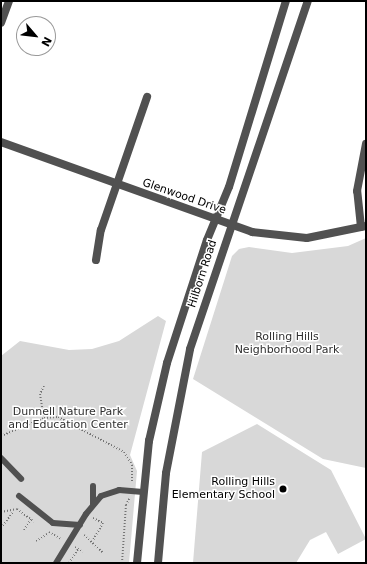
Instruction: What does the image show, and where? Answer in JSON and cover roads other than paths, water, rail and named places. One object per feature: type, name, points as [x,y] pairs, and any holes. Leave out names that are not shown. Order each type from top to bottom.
[{"type":"street","points":[[1,23],[9,1]]},
{"type":"street","name":"Hilborn Road","points":[[137,563],[149,441],[167,363],[215,219],[229,187],[286,1]]},
{"type":"street","name":"Hilborn Road","points":[[158,563],[166,472],[190,349],[308,1]]},
{"type":"street","points":[[96,260],[116,185],[147,97]]},
{"type":"street","name":"Glenwood Drive","points":[[1,142],[116,185],[231,225],[272,237],[307,238],[364,227]]},
{"type":"street","points":[[364,227],[357,191],[366,144]]},
{"type":"lane","points":[[1,458],[21,479]]},
{"type":"lane","points":[[93,486],[93,504]]},
{"type":"lane","points":[[56,563],[93,504],[110,491],[131,490],[143,492]]},
{"type":"lane","points":[[18,496],[52,523],[80,525]]},
{"type":"place","name":"Rolling Hills Elementary School","points":[[283,489]]},
{"type":"park label","name":"Rolling Hills Neighborhood Park","points":[[287,344]]},
{"type":"park label","name":"Dunnell Nature Park and Education Center","points":[[68,419]]}]
